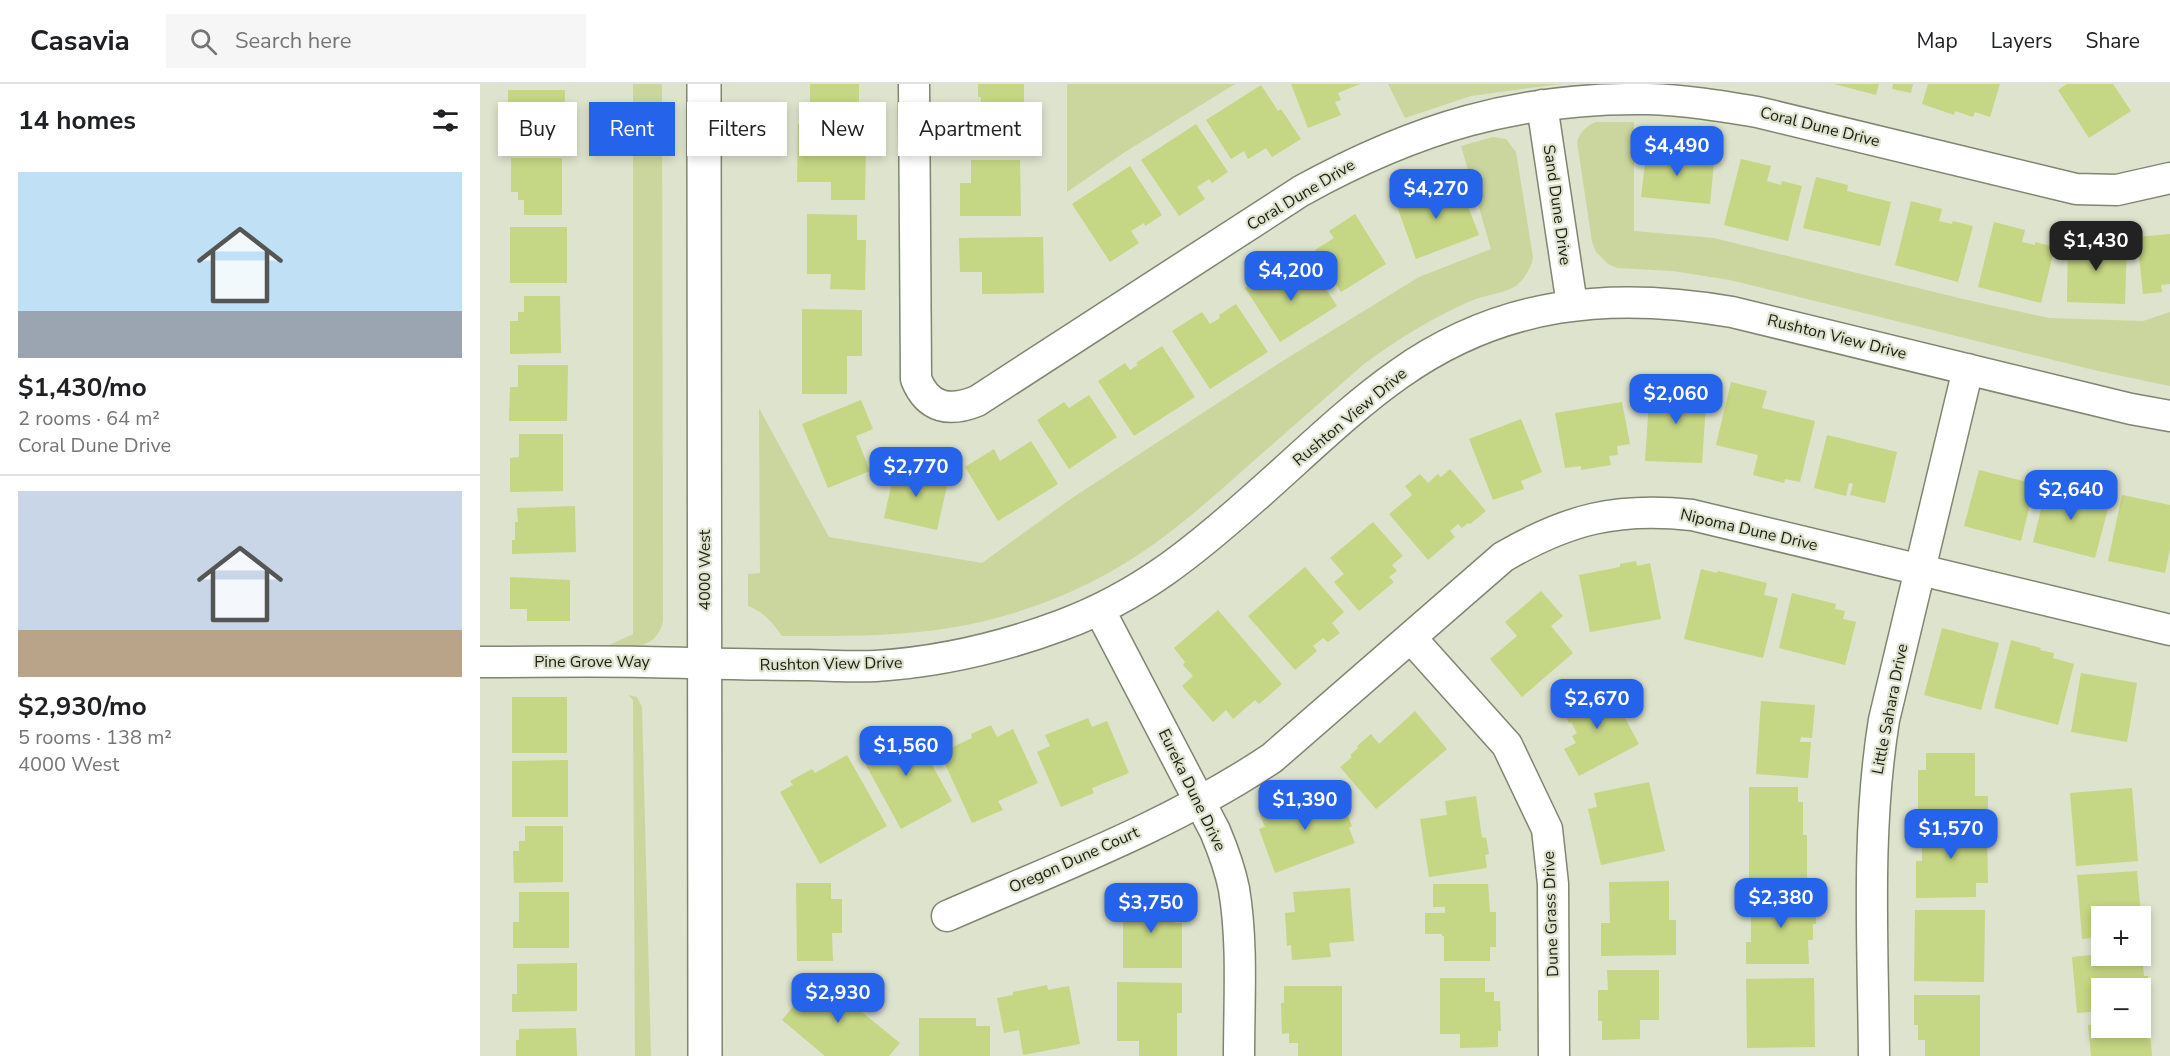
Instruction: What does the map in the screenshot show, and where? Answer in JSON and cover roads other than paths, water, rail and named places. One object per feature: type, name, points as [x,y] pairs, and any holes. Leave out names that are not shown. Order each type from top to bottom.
[{"type":"main road","name":"4000 West","points":[[704,84],[705,1056]]},
{"type":"street","name":"Coral Dune Drive","points":[[914,84],[916,379],[931,402],[955,407],[966,406],[977,401],[1292,198],[1346,166],[1442,127],[1491,114],[1542,105],[1596,100],[1650,99],[1703,103],[1757,112],[2076,189],[2117,190],[2170,178]]},
{"type":"street","name":"Sand Dune Drive","points":[[1542,105],[1572,305]]},
{"type":"street","name":"Rushton View Drive","points":[[705,664],[875,666],[913,662],[1027,637],[1099,609],[1141,587],[1190,554],[1370,397],[1399,374],[1430,354],[1497,323],[1572,305],[1610,301],[1650,301],[1732,312],[2131,410],[2170,416]]},
{"type":"street","name":"Little Sahara Drive","points":[[1874,1056],[1873,836],[1876,778],[1884,720],[1968,369]]},
{"type":"street","name":"Nipoma Dune Drive","points":[[1199,802],[1272,758],[1503,557],[1532,540],[1596,517],[1628,512],[1660,511],[1692,515],[2170,630]]},
{"type":"street","name":"Eureka Dune Drive","points":[[1099,609],[1215,831],[1226,858],[1233,887],[1239,945],[1239,1056]]},
{"type":"street","name":"Dune Grass Drive","points":[[1411,638],[1507,745],[1547,829],[1553,884],[1554,1056]]},
{"type":"street","name":"Pine Grove Way","points":[[480,662],[705,664]]},
{"type":"street","name":"Oregon Dune Court","points":[[947,916],[1174,816],[1199,802]]}]
